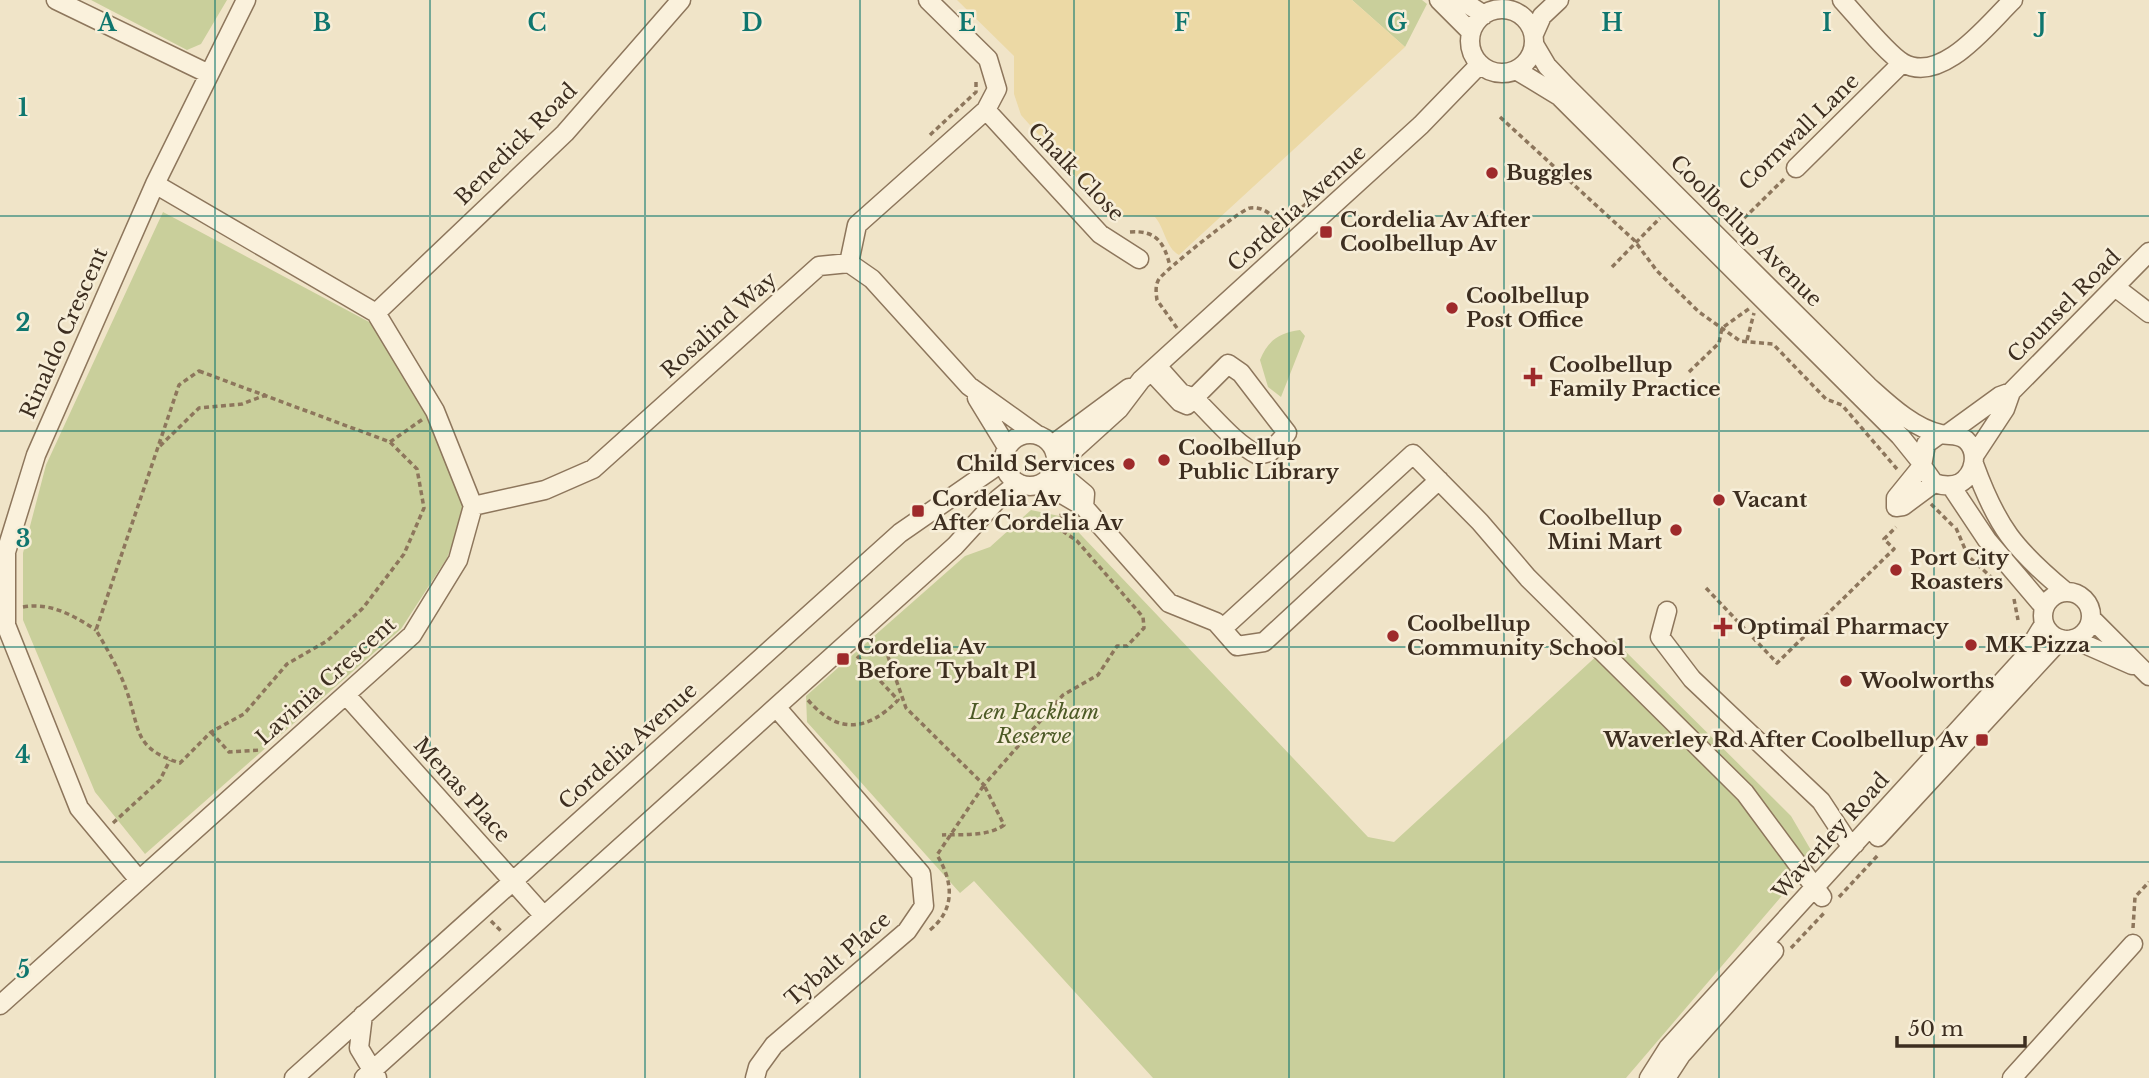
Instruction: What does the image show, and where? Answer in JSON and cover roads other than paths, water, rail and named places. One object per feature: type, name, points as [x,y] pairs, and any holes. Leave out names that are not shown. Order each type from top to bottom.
[{"type":"street","points":[[56,0],[209,74]]},
{"type":"street","name":"Rinaldo Crescent","points":[[139,880],[79,808],[6,625],[6,552],[36,455],[155,184],[246,0]]},
{"type":"street","name":"Benedick Road","points":[[376,313],[565,133],[681,0]]},
{"type":"street","points":[[928,0],[988,59],[997,89],[986,110],[857,225],[849,263],[872,279],[969,386],[1052,445],[1055,467],[1085,494],[1084,507]]},
{"type":"street","points":[[1438,0],[1471,32]]},
{"type":"street","points":[[1461,0],[1484,15]]},
{"type":"street","points":[[1534,39],[1531,26],[1507,4],[1484,15],[1471,32],[1471,49],[1480,64],[1497,72],[1517,70],[1525,63],[1534,39],[1542,16],[1559,0]]},
{"type":"street","points":[[1842,0],[1902,63],[1921,68],[1949,62],[2013,0]]},
{"type":"street","name":"Coolbellup Avenue","points":[[1534,39],[1547,66],[1811,338],[1900,436],[1921,464]]},
{"type":"street","name":"Cornwall Lane","points":[[1796,168],[1902,63]]},
{"type":"street","name":"Cordelia Avenue","points":[[1149,372],[1421,125],[1480,64]]},
{"type":"street","name":"Coolbellup Avenue","points":[[1517,70],[1559,96],[1811,338],[1894,409],[1945,434]]},
{"type":"street","name":"Chalk Close","points":[[986,110],[1100,234],[1139,259]]},
{"type":"street","points":[[155,184],[376,313],[435,411],[473,506]]},
{"type":"street","name":"Counsel Road","points":[[1945,434],[2000,396],[2011,392],[2149,252]]},
{"type":"street","name":"Rosalind Way","points":[[473,506],[545,490],[593,468],[819,266],[849,263]]},
{"type":"street","points":[[2120,282],[2149,300]]},
{"type":"street","points":[[2120,282],[2149,313]]},
{"type":"street","points":[[1149,372],[1181,393],[1194,398],[1245,449],[1258,455],[1270,452],[1287,433],[1241,373],[1228,364],[1194,398]]},
{"type":"street","points":[[1052,445],[1149,372]]},
{"type":"street","points":[[969,386],[1005,454],[1008,474],[1018,483],[1033,486],[1043,483],[1055,467],[1119,409],[1149,372]]},
{"type":"street","name":"Counsel Road","points":[[1974,460],[2005,410],[2011,392]]},
{"type":"street","points":[[1005,454],[1019,436],[1036,434]]},
{"type":"street","points":[[2067,639],[2084,633],[2091,618],[2090,610],[2081,596],[2066,592],[2032,564],[2008,538],[1990,508],[1966,440],[1945,434],[1926,444],[1921,464],[1929,486],[1987,541],[2044,615],[2050,633],[2144,672]]},
{"type":"street","name":"Cordelia Avenue","points":[[294,1078],[900,534],[936,506],[981,480],[1005,454]]},
{"type":"street","points":[[1222,629],[1413,454],[1528,578],[1745,793],[1824,900]]},
{"type":"street","points":[[1929,486],[1966,479],[1974,460]]},
{"type":"street","points":[[1043,483],[1084,507],[1169,603],[1216,622],[1237,646],[1264,642],[1439,480]]},
{"type":"street","points":[[363,1015],[359,1048],[371,1076],[544,916],[955,547],[998,499],[1018,483]]},
{"type":"street","name":"Lavinia Crescent","points":[[0,1005],[412,635],[458,560],[473,506]]},
{"type":"street","points":[[2044,615],[2051,598],[2066,592]]},
{"type":"street","points":[[1667,611],[1660,637],[1692,678],[1821,801],[1846,839],[1855,844]]},
{"type":"street","name":"Waverley Road","points":[[1649,1078],[1668,1048],[1824,900],[1855,844],[2022,660],[2044,615]]},
{"type":"street","points":[[2091,618],[2144,672]]},
{"type":"street","name":"Waverley Road","points":[[1666,1078],[1681,1055],[2067,639]]},
{"type":"street","name":"Menas Place","points":[[346,695],[544,916]]},
{"type":"street","name":"Tybalt Place","points":[[755,1078],[758,1067],[774,1045],[907,931],[924,906],[921,874],[776,707]]},
{"type":"street","points":[[2012,1078],[2133,944]]},
{"type":"place","name":"Buggles","points":[[1492,173]]},
{"type":"place","name":"Cordelia Av After Coolbellup Av","points":[[1326,232]]},
{"type":"place","name":"Coolbellup Post Office","points":[[1452,308]]},
{"type":"place","name":"Coolbellup Family Practice","points":[[1533,377]]},
{"type":"place","name":"Coolbellup Public Library","points":[[1164,460]]},
{"type":"place","name":"Child Services","points":[[1129,464]]},
{"type":"place","name":"Vacant","points":[[1719,500]]},
{"type":"place","name":"Cordelia Av After Cordelia Av","points":[[918,511]]},
{"type":"place","name":"Coolbellup Mini Mart","points":[[1676,530]]},
{"type":"place","name":"Port City Roasters","points":[[1896,570]]},
{"type":"place","name":"Optimal Pharmacy","points":[[1723,627]]},
{"type":"place","name":"Coolbellup Community School","points":[[1393,636]]},
{"type":"place","name":"MK Pizza","points":[[1971,645]]},
{"type":"place","name":"Cordelia Av Before Tybalt Pl","points":[[843,659]]},
{"type":"place","name":"Woolworths","points":[[1846,681]]},
{"type":"place","name":"Waverley Rd After Coolbellup Av","points":[[1982,740]]},
{"type":"park label","name":"Len Packham Reserve","points":[[1034,724]]}]
